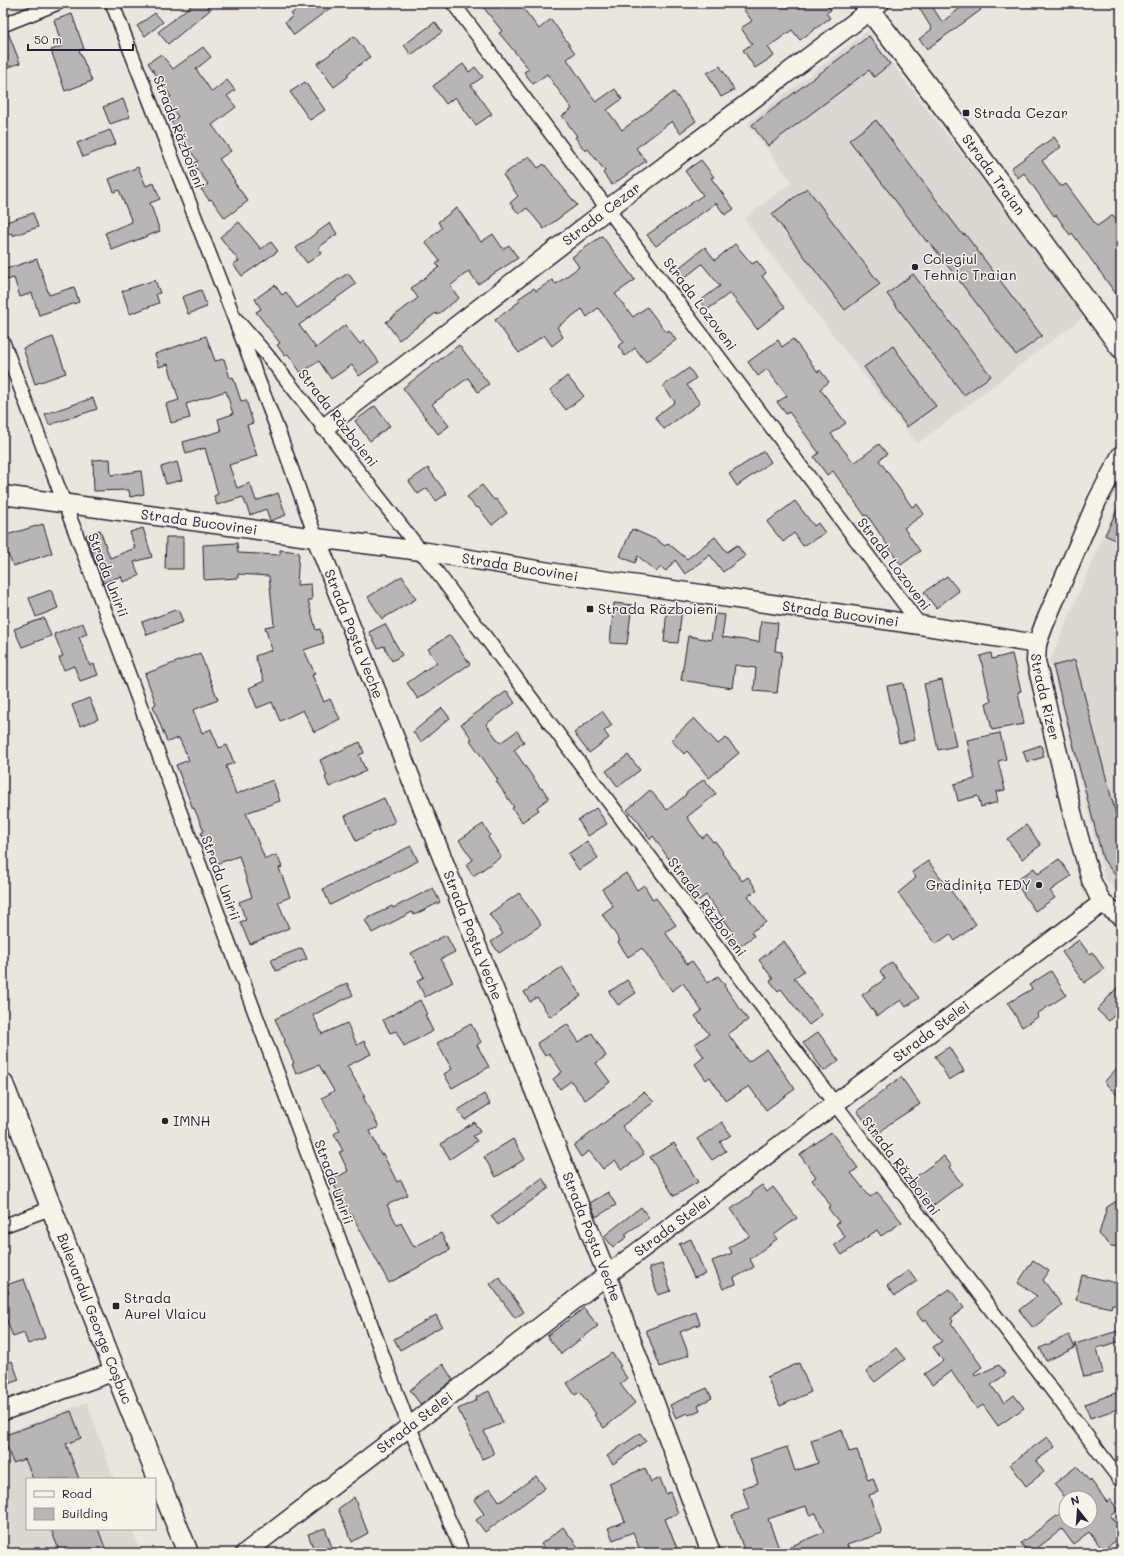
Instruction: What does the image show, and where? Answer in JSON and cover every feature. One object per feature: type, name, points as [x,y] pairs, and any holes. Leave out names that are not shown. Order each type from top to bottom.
[{"type":"main road","name":"Strada Traian","points":[[871,6],[1121,348]]},
{"type":"main road","name":"Bulevardul George Coșbuc","points":[[3,1084],[114,1371],[188,1553]]},
{"type":"street","points":[[3,25],[58,3]]},
{"type":"street","name":"Strada Războieni","points":[[112,3],[234,317],[267,355],[325,427],[421,551],[835,1104],[1121,1482]]},
{"type":"street","name":"Strada Lozoveni","points":[[453,3],[609,208],[920,625]]},
{"type":"street","name":"Strada Cezar","points":[[325,427],[871,6]]},
{"type":"street","name":"Strada Poșta Veche","points":[[234,317],[280,436],[316,538],[607,1275],[710,1553]]},
{"type":"street","name":"Strada Unirii","points":[[3,342],[409,1426],[463,1553]]},
{"type":"street","name":"Strada Rizer","points":[[1102,903],[1091,880],[1036,661],[1037,644],[1085,527],[1121,455]]},
{"type":"street","name":"Strada Bucovinei","points":[[3,495],[421,551],[574,576],[920,625],[1037,644]]},
{"type":"street","points":[[1102,903],[1121,916]]},
{"type":"street","name":"Strada Stelei","points":[[245,1553],[607,1275],[1102,903]]},
{"type":"street","points":[[3,1226],[52,1208]]},
{"type":"street","points":[[3,1411],[114,1371]]},
{"type":"shaded area","name":"Colegiul Tehnic Traian","points":[[867,31],[1086,315],[917,444],[744,219],[792,182],[747,123]]},
{"type":"shaded area","points":[[1121,494],[1121,894],[1105,879],[1050,661]]},
{"type":"shaded area","points":[[87,1402],[114,1478],[26,1478],[26,1530],[132,1530],[141,1553],[3,1553],[3,1434]]},
{"type":"building","points":[[194,3],[205,3],[210,10],[168,44],[158,32]]},
{"type":"building","points":[[305,3],[337,3],[294,35],[285,22],[293,16],[291,14]]},
{"type":"building","points":[[480,3],[519,3],[539,29],[551,19],[575,53],[567,59],[596,102],[615,89],[622,99],[607,110],[622,130],[674,92],[696,121],[680,133],[672,121],[636,148],[646,161],[612,185],[603,173],[605,171],[588,149],[585,151],[575,137],[577,136],[562,116],[572,109],[547,74],[533,84],[524,72],[529,69],[499,33],[502,31]]},
{"type":"building","points":[[739,3],[826,3],[831,10],[826,13],[830,18],[800,40],[792,30],[768,47],[774,56],[755,68],[743,50],[752,44],[741,28],[752,21]]},
{"type":"building","points":[[916,3],[930,3],[942,22],[967,3],[976,3],[981,10],[927,49],[919,39],[932,29]]},
{"type":"building","points":[[155,13],[163,22],[145,36],[137,26]]},
{"type":"building","points":[[72,14],[84,49],[79,50],[92,81],[65,91],[51,50],[62,46],[54,20]]},
{"type":"building","points":[[435,22],[442,32],[411,55],[404,45]]},
{"type":"building","points":[[8,32],[20,63],[3,69],[3,33]]},
{"type":"building","points":[[354,36],[370,57],[347,74],[349,76],[334,87],[317,64]]},
{"type":"building","points":[[869,36],[890,64],[874,77],[869,70],[768,146],[752,125]]},
{"type":"building","points":[[203,47],[211,57],[196,69],[212,92],[227,80],[235,90],[227,96],[236,107],[212,125],[231,151],[219,159],[248,201],[225,218],[211,199],[209,200],[201,189],[208,184],[193,164],[198,161],[178,135],[180,134],[171,122],[178,117],[166,100],[171,97],[148,63],[161,54],[173,69]]},
{"type":"building","points":[[463,64],[469,72],[475,67],[483,77],[471,85],[492,114],[476,125],[455,97],[446,104],[433,86]]},
{"type":"building","points":[[720,66],[734,90],[721,97],[707,73]]},
{"type":"building","points":[[305,82],[325,110],[310,120],[290,92]]},
{"type":"building","points":[[123,99],[130,117],[110,124],[103,107]]},
{"type":"building","points":[[876,120],[1042,336],[1016,355],[849,140]]},
{"type":"building","points":[[110,130],[116,144],[83,157],[77,143]]},
{"type":"building","points":[[1054,137],[1061,147],[1042,161],[1061,187],[1066,184],[1097,226],[1113,215],[1121,226],[1121,301],[1072,233],[1070,235],[1056,215],[1054,216],[1024,173],[1018,178],[1011,168]]},
{"type":"building","points":[[529,156],[538,168],[544,164],[577,205],[544,229],[527,208],[519,214],[510,203],[518,196],[503,175]]},
{"type":"building","points":[[701,160],[714,177],[711,178],[734,209],[725,215],[716,203],[656,246],[647,235],[703,195],[685,171]]},
{"type":"building","points":[[138,167],[146,186],[154,183],[160,199],[150,203],[160,231],[112,250],[105,233],[132,222],[119,190],[114,192],[109,179]]},
{"type":"building","points":[[807,188],[880,284],[845,310],[772,214]]},
{"type":"building","points":[[457,208],[481,242],[493,234],[503,249],[509,245],[518,258],[478,284],[469,271],[450,286],[459,298],[437,315],[436,313],[399,340],[386,322],[418,298],[411,288],[439,267],[436,264],[440,261],[425,242],[442,228],[438,222]]},
{"type":"building","points":[[33,213],[38,227],[12,236],[12,233],[3,236],[3,223]]},
{"type":"building","points":[[239,222],[261,249],[271,242],[278,251],[242,276],[233,264],[239,261],[220,237]]},
{"type":"building","points":[[330,223],[337,234],[318,248],[322,253],[307,263],[296,248]]},
{"type":"building","points":[[602,236],[635,280],[615,294],[633,317],[647,307],[666,332],[669,330],[676,340],[646,362],[635,348],[625,356],[618,346],[624,342],[598,308],[587,317],[582,309],[557,327],[563,337],[552,346],[544,335],[519,353],[495,320],[520,301],[518,299],[534,288],[536,291],[552,280],[556,284],[579,267],[572,257]]},
{"type":"building","points":[[735,244],[752,264],[757,261],[766,273],[762,276],[785,307],[757,329],[730,293],[707,310],[700,301],[720,286],[702,264],[683,279],[676,270],[705,247],[715,260]]},
{"type":"building","points":[[37,259],[49,295],[74,287],[79,302],[39,315],[32,293],[20,297],[14,278],[3,281],[3,270]]},
{"type":"building","points":[[348,273],[356,284],[299,325],[316,348],[345,325],[360,344],[364,341],[379,362],[359,376],[352,365],[331,379],[319,361],[301,373],[288,354],[285,356],[277,345],[280,343],[256,312],[261,309],[255,299],[275,285],[282,295],[286,292],[297,308]]},
{"type":"building","points":[[913,274],[991,376],[964,395],[887,294]]},
{"type":"building","points":[[155,280],[160,293],[156,294],[159,303],[130,314],[122,291]]},
{"type":"building","points":[[201,290],[207,307],[188,314],[182,297]]},
{"type":"building","points":[[206,336],[215,361],[224,359],[230,378],[233,377],[241,401],[246,400],[253,423],[247,425],[257,456],[229,465],[237,488],[250,483],[256,501],[278,493],[286,515],[270,521],[266,509],[250,515],[243,497],[217,505],[214,496],[218,494],[205,448],[186,454],[183,442],[221,431],[218,419],[233,414],[226,391],[186,404],[190,418],[171,423],[166,404],[179,400],[168,364],[159,367],[155,354]]},
{"type":"building","points":[[53,337],[66,373],[35,384],[23,348]]},
{"type":"building","points":[[793,339],[818,372],[820,370],[829,382],[820,389],[846,423],[831,434],[854,463],[879,444],[887,454],[879,460],[912,507],[917,504],[924,514],[904,528],[920,551],[901,565],[867,515],[865,516],[833,471],[827,475],[814,457],[819,453],[789,412],[786,414],[777,402],[787,396],[767,369],[758,376],[748,362],[778,340],[782,347]]},
{"type":"building","points":[[459,345],[489,384],[478,392],[468,378],[432,404],[449,426],[438,434],[403,388]]},
{"type":"building","points":[[893,346],[936,406],[907,427],[864,367]]},
{"type":"building","points":[[689,368],[696,378],[687,385],[700,403],[664,429],[655,417],[675,402],[663,386]]},
{"type":"building","points":[[567,376],[584,396],[566,410],[550,390]]},
{"type":"building","points":[[93,398],[97,409],[49,425],[45,414]]},
{"type":"building","points":[[375,406],[390,426],[370,441],[355,421]]},
{"type":"building","points":[[764,451],[771,462],[737,486],[729,474]]},
{"type":"building","points":[[110,459],[111,475],[141,471],[144,494],[130,497],[129,490],[94,491],[93,460]]},
{"type":"building","points":[[177,462],[182,480],[166,484],[161,467]]},
{"type":"building","points":[[428,468],[447,494],[436,501],[427,488],[418,494],[409,481]]},
{"type":"building","points":[[482,485],[507,513],[492,525],[478,507],[476,508],[467,497]]},
{"type":"building","points":[[795,501],[814,526],[818,523],[825,533],[803,546],[794,533],[783,542],[767,522]]},
{"type":"building","points":[[1121,502],[1121,543],[1105,535]]},
{"type":"building","points":[[43,524],[52,553],[14,566],[7,553],[3,555],[3,536]]},
{"type":"building","points":[[143,528],[152,557],[134,562],[139,576],[123,582],[121,576],[103,583],[86,535],[100,530],[110,558],[135,548],[130,532]]},
{"type":"building","points":[[632,529],[657,540],[665,546],[668,543],[687,559],[715,537],[727,552],[737,545],[745,556],[723,572],[710,555],[685,574],[675,560],[666,571],[661,567],[656,572],[638,556],[635,563],[620,556]]},
{"type":"building","points":[[166,537],[183,537],[183,569],[165,569]]},
{"type":"building","points":[[237,543],[238,553],[280,555],[280,550],[299,552],[297,585],[311,584],[312,600],[308,600],[316,630],[320,629],[324,643],[304,650],[315,674],[312,675],[324,702],[330,699],[340,719],[314,732],[303,710],[280,721],[272,702],[257,708],[249,688],[264,681],[255,656],[272,650],[265,627],[274,625],[269,576],[238,574],[238,578],[204,580],[203,545]]},
{"type":"building","points":[[402,576],[416,599],[382,619],[368,597]]},
{"type":"building","points":[[947,576],[959,591],[936,608],[924,592]]},
{"type":"building","points":[[51,590],[58,608],[36,617],[29,598]]},
{"type":"building","points":[[614,603],[632,605],[627,644],[610,643]]},
{"type":"building","points":[[667,608],[682,609],[678,643],[664,642]]},
{"type":"building","points":[[178,609],[183,622],[147,635],[142,622]]},
{"type":"building","points":[[715,614],[725,615],[722,637],[759,642],[761,621],[778,623],[775,651],[782,652],[777,693],[754,691],[756,668],[735,665],[732,688],[681,680],[688,636],[711,640]]},
{"type":"building","points":[[44,618],[51,636],[22,647],[14,629]]},
{"type":"building","points":[[83,623],[87,634],[79,637],[90,666],[94,664],[98,675],[80,681],[74,666],[64,670],[59,658],[63,656],[54,634]]},
{"type":"building","points":[[385,624],[402,655],[392,661],[384,646],[378,648],[369,632]]},
{"type":"building","points":[[450,635],[470,664],[418,699],[407,683],[437,662],[428,649]]},
{"type":"building","points":[[200,653],[218,700],[193,710],[202,733],[211,729],[219,748],[227,745],[234,763],[226,766],[236,794],[273,780],[280,801],[246,813],[265,859],[277,855],[282,867],[279,868],[290,897],[278,902],[289,928],[250,944],[240,922],[246,920],[239,902],[252,897],[239,856],[216,864],[208,842],[205,843],[201,833],[204,831],[194,808],[193,809],[176,765],[189,760],[179,738],[167,742],[153,706],[156,704],[145,674]]},
{"type":"building","points":[[991,653],[992,659],[1012,654],[1021,691],[1018,692],[1024,724],[992,730],[986,703],[991,702],[980,656]]},
{"type":"building","points":[[1075,660],[1121,834],[1121,883],[1103,859],[1053,666]]},
{"type":"building","points":[[942,680],[956,746],[938,750],[924,684]]},
{"type":"building","points":[[903,683],[915,740],[899,743],[887,686]]},
{"type":"building","points":[[507,691],[515,703],[486,724],[500,743],[517,731],[524,742],[514,750],[549,798],[537,807],[539,810],[522,822],[512,808],[514,807],[496,781],[498,780],[470,740],[472,739],[461,724]]},
{"type":"building","points":[[89,698],[98,719],[80,726],[72,705]]},
{"type":"building","points":[[442,708],[450,718],[421,742],[413,732]]},
{"type":"building","points":[[602,711],[612,725],[604,731],[609,738],[589,753],[574,733]]},
{"type":"building","points":[[694,718],[718,744],[726,738],[739,753],[709,778],[687,751],[684,754],[671,740]]},
{"type":"building","points":[[1000,733],[1006,759],[998,761],[1005,790],[996,792],[998,802],[981,807],[978,796],[958,801],[954,784],[975,779],[967,740]]},
{"type":"building","points":[[360,742],[364,753],[359,755],[366,771],[329,787],[325,777],[327,776],[320,760]]},
{"type":"building","points":[[1041,745],[1044,757],[1027,762],[1023,751]]},
{"type":"building","points":[[628,755],[640,770],[618,787],[606,771]]},
{"type":"building","points":[[704,779],[716,794],[687,817],[702,838],[707,834],[713,842],[715,841],[742,881],[748,877],[757,890],[748,896],[766,922],[751,932],[754,936],[735,950],[727,937],[733,932],[706,895],[698,901],[653,836],[650,839],[637,820],[627,810],[650,790],[667,810]]},
{"type":"building","points":[[384,798],[395,822],[356,841],[345,816]]},
{"type":"building","points":[[596,808],[607,824],[588,836],[578,820]]},
{"type":"building","points":[[483,824],[490,835],[488,837],[501,857],[473,876],[466,865],[473,860],[459,840]]},
{"type":"building","points":[[1026,825],[1041,845],[1022,859],[1007,839]]},
{"type":"building","points":[[587,841],[598,858],[579,870],[568,854]]},
{"type":"building","points":[[411,846],[418,861],[330,905],[323,889]]},
{"type":"building","points":[[1059,859],[1071,876],[1050,891],[1055,898],[1035,911],[1015,882],[1034,868],[1038,874]]},
{"type":"building","points":[[928,861],[976,924],[955,941],[950,934],[936,944],[898,893],[916,878],[912,872]]},
{"type":"building","points":[[626,873],[637,890],[644,885],[653,900],[656,898],[676,925],[665,932],[687,964],[692,961],[708,983],[718,976],[748,1020],[728,1034],[748,1062],[767,1049],[795,1089],[766,1110],[749,1086],[726,1101],[710,1077],[706,1080],[695,1064],[704,1057],[695,1044],[709,1034],[695,1016],[702,1011],[683,983],[672,991],[642,948],[628,957],[618,942],[620,941],[602,914],[613,906],[602,889]]},
{"type":"building","points":[[433,888],[440,902],[414,915],[412,912],[372,933],[365,920]]},
{"type":"building","points":[[519,893],[541,925],[499,953],[491,942],[503,934],[489,914]]},
{"type":"building","points":[[446,935],[455,952],[441,959],[453,982],[425,997],[417,981],[424,977],[411,953]]},
{"type":"building","points":[[1079,940],[1089,954],[1092,952],[1104,969],[1084,983],[1062,952]]},
{"type":"building","points":[[784,941],[804,971],[794,978],[822,1015],[809,1025],[781,989],[778,991],[770,981],[773,979],[759,960]]},
{"type":"building","points":[[302,948],[307,959],[276,971],[271,960]]},
{"type":"building","points":[[892,962],[919,998],[906,1007],[901,1000],[877,1016],[862,995],[885,979],[880,971]]},
{"type":"building","points":[[562,967],[581,996],[550,1017],[537,997],[530,1002],[524,992]]},
{"type":"building","points":[[1051,971],[1066,995],[1037,1014],[1038,1017],[1022,1027],[1008,1003],[1032,989],[1029,985]]},
{"type":"building","points":[[627,980],[636,993],[618,1005],[609,992]]},
{"type":"building","points":[[347,983],[353,995],[313,1015],[322,1034],[347,1023],[357,1045],[364,1041],[371,1054],[347,1066],[365,1097],[363,1097],[379,1127],[370,1131],[381,1155],[383,1154],[397,1182],[401,1180],[408,1195],[387,1205],[397,1225],[401,1223],[414,1247],[441,1233],[450,1250],[389,1283],[352,1215],[348,1217],[332,1180],[348,1171],[339,1152],[343,1151],[334,1134],[340,1130],[322,1098],[334,1091],[319,1065],[296,1074],[292,1064],[294,1063],[275,1019]]},
{"type":"building","points":[[1121,983],[1121,1008],[1109,1021],[1097,1010]]},
{"type":"building","points":[[420,1000],[433,1031],[404,1046],[396,1031],[390,1033],[383,1020]]},
{"type":"building","points":[[471,1024],[481,1042],[477,1045],[489,1067],[452,1088],[444,1074],[452,1069],[437,1043]]},
{"type":"building","points":[[567,1024],[579,1042],[592,1033],[606,1056],[596,1063],[610,1082],[585,1100],[571,1081],[560,1089],[553,1079],[562,1072],[549,1053],[545,1056],[537,1043]]},
{"type":"building","points":[[818,1032],[839,1061],[824,1071],[803,1043]]},
{"type":"building","points":[[949,1047],[964,1071],[949,1080],[935,1056]]},
{"type":"building","points":[[1121,1064],[1121,1099],[1104,1082]]},
{"type":"building","points":[[901,1077],[920,1104],[889,1124],[876,1136],[857,1111]]},
{"type":"building","points":[[644,1092],[654,1102],[622,1126],[644,1154],[622,1170],[615,1160],[603,1169],[589,1151],[581,1157],[574,1146]]},
{"type":"building","points":[[484,1094],[490,1104],[465,1120],[458,1110]]},
{"type":"building","points":[[474,1122],[480,1132],[473,1136],[477,1141],[450,1159],[441,1144]]},
{"type":"building","points":[[722,1122],[731,1135],[720,1142],[726,1151],[712,1160],[697,1139]]},
{"type":"building","points":[[831,1132],[858,1168],[851,1173],[870,1197],[877,1192],[902,1222],[881,1236],[877,1230],[842,1255],[834,1245],[845,1237],[836,1224],[839,1222],[828,1208],[831,1206],[812,1180],[816,1177],[800,1155]]},
{"type":"building","points":[[513,1139],[525,1159],[496,1177],[484,1157]]},
{"type":"building","points":[[674,1143],[698,1182],[674,1196],[650,1157]]},
{"type":"building","points":[[944,1156],[951,1165],[949,1167],[962,1184],[931,1207],[910,1181]]},
{"type":"building","points":[[542,1178],[549,1188],[498,1225],[491,1216]]},
{"type":"building","points":[[762,1185],[767,1192],[773,1187],[797,1218],[774,1235],[777,1239],[750,1259],[754,1267],[734,1278],[736,1284],[723,1289],[712,1261],[732,1253],[729,1247],[750,1236],[731,1209],[753,1194],[752,1192]]},
{"type":"building","points":[[608,1192],[616,1205],[596,1217],[590,1203]]},
{"type":"building","points":[[1121,1198],[1121,1247],[1111,1246],[1099,1234],[1107,1207]]},
{"type":"building","points":[[641,1207],[649,1218],[625,1234],[627,1237],[613,1247],[604,1236]]},
{"type":"building","points":[[691,1239],[705,1274],[694,1278],[679,1244]]},
{"type":"building","points":[[1033,1260],[1049,1271],[1043,1280],[1062,1305],[1033,1328],[1019,1310],[1037,1296],[1018,1283]]},
{"type":"building","points":[[662,1264],[671,1291],[658,1295],[649,1268]]},
{"type":"building","points":[[909,1270],[917,1281],[895,1296],[887,1286]]},
{"type":"building","points":[[1082,1275],[1121,1284],[1121,1306],[1112,1304],[1111,1308],[1076,1300]]},
{"type":"building","points":[[499,1277],[524,1312],[515,1318],[490,1284]]},
{"type":"building","points":[[24,1279],[45,1338],[28,1344],[24,1333],[13,1337],[3,1310],[3,1295],[9,1293],[6,1285]]},
{"type":"building","points":[[950,1289],[964,1308],[951,1318],[953,1321],[951,1323],[982,1367],[974,1373],[975,1376],[999,1365],[1006,1374],[991,1385],[1004,1403],[1014,1395],[1024,1408],[998,1426],[983,1405],[977,1409],[951,1371],[932,1385],[924,1374],[943,1361],[933,1347],[942,1341],[926,1320],[923,1322],[916,1312]]},
{"type":"building","points":[[584,1308],[598,1326],[561,1354],[547,1336]]},
{"type":"building","points":[[696,1312],[700,1324],[680,1332],[689,1355],[660,1367],[646,1330]]},
{"type":"building","points":[[436,1315],[442,1326],[400,1350],[394,1339]]},
{"type":"building","points":[[1121,1330],[1121,1341],[1097,1348],[1103,1373],[1084,1377],[1075,1344]]},
{"type":"building","points":[[1069,1335],[1075,1348],[1046,1361],[1040,1348]]},
{"type":"building","points":[[896,1348],[905,1359],[875,1382],[866,1372]]},
{"type":"building","points":[[612,1353],[621,1366],[619,1367],[627,1378],[620,1384],[635,1403],[604,1428],[580,1392],[575,1395],[567,1383]]},
{"type":"building","points":[[12,1361],[19,1380],[3,1386],[3,1365]]},
{"type":"building","points":[[799,1363],[811,1392],[780,1406],[767,1377]]},
{"type":"building","points":[[443,1364],[453,1380],[421,1405],[410,1390]]},
{"type":"building","points":[[707,1388],[712,1398],[698,1405],[700,1410],[689,1415],[687,1413],[676,1418],[670,1405]]},
{"type":"building","points":[[489,1391],[503,1423],[484,1431],[494,1454],[482,1459],[458,1409],[477,1400],[476,1397]]},
{"type":"building","points":[[1121,1391],[1121,1408],[1090,1418],[1085,1404]]},
{"type":"building","points":[[71,1411],[81,1438],[66,1444],[79,1478],[33,1478],[25,1459],[13,1463],[3,1436]]},
{"type":"building","points":[[842,1429],[849,1452],[857,1450],[868,1480],[873,1478],[878,1492],[869,1495],[882,1533],[847,1545],[850,1553],[745,1553],[732,1515],[749,1509],[742,1488],[758,1483],[750,1459],[787,1447],[795,1471],[818,1463],[811,1440]],"holes":[[[806,1506],[809,1515],[816,1513],[824,1532],[780,1551],[768,1519]]]},
{"type":"building","points":[[640,1433],[646,1441],[613,1464],[607,1456]]},
{"type":"building","points":[[1047,1437],[1055,1447],[1036,1461],[1044,1472],[1026,1486],[1010,1464]]},
{"type":"building","points":[[1077,1466],[1090,1482],[1090,1479],[1107,1502],[1110,1499],[1118,1510],[1110,1516],[1121,1530],[1121,1537],[1103,1550],[1089,1532],[1073,1544],[1063,1530],[1098,1530],[1098,1490],[1059,1490],[1054,1484]]},
{"type":"building","points":[[645,1468],[651,1482],[660,1478],[666,1494],[670,1492],[678,1513],[665,1519],[679,1553],[641,1553],[633,1532],[613,1540],[608,1528],[625,1521],[609,1483]]},
{"type":"building","points":[[536,1476],[545,1488],[485,1532],[476,1520],[484,1514],[474,1500],[490,1488],[500,1502]]},
{"type":"building","points":[[354,1497],[368,1533],[352,1542],[338,1509]]},
{"type":"building","points":[[1058,1515],[1058,1530],[1061,1530],[1031,1553],[1028,1553],[1021,1543]]},
{"type":"building","points":[[563,1527],[578,1547],[570,1553],[548,1553],[541,1544]]},
{"type":"building","points":[[325,1528],[334,1553],[315,1553],[308,1534]]},
{"type":"building","points":[[51,1530],[98,1530],[107,1553],[60,1553]]},
{"type":"place","name":"Strada Cezar","points":[[966,113]]},
{"type":"place","name":"Colegiul Tehnic Traian","points":[[915,267]]},
{"type":"place","name":"Strada Războieni","points":[[590,609]]},
{"type":"place","name":"Grădinița TEDY","points":[[1039,885]]},
{"type":"place","name":"IMNH","points":[[165,1121]]},
{"type":"place","name":"Strada Aurel Vlaicu","points":[[116,1306]]}]
